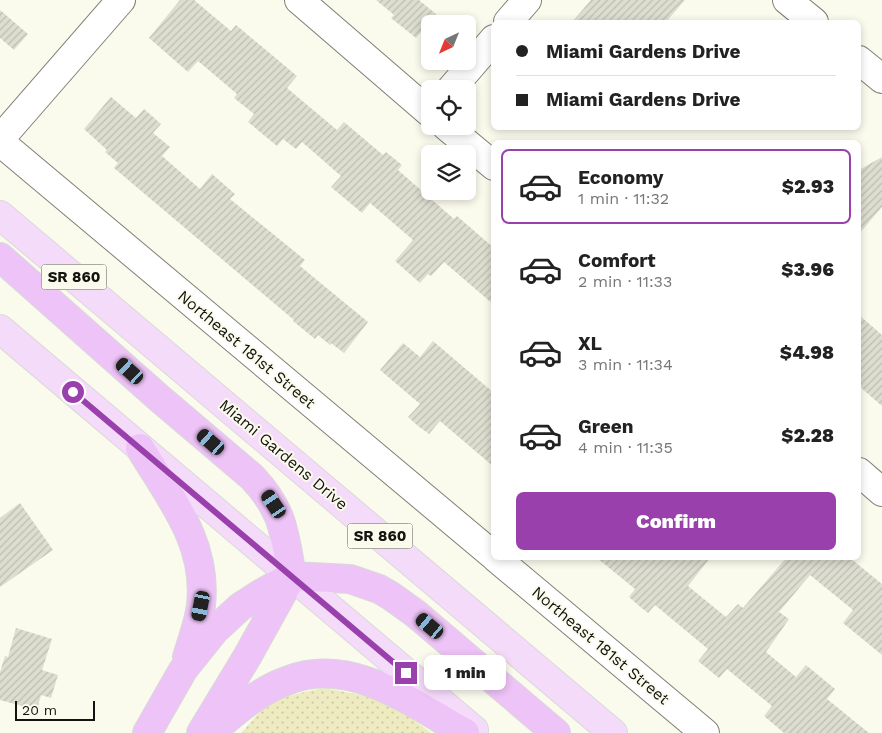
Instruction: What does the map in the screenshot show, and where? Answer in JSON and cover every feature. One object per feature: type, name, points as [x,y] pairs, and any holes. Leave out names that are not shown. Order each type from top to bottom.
[{"type":"highway","points":[[0,257],[159,398],[252,477],[265,491],[280,517],[292,576],[247,657],[201,733]]},
{"type":"highway","points":[[140,448],[188,530],[197,550],[200,567],[201,606],[183,670]]},
{"type":"highway","points":[[147,733],[183,670],[215,630],[227,618],[260,594],[292,576],[350,579],[379,589],[391,596],[416,614],[556,733]]},
{"type":"highway","points":[[210,733],[256,697],[288,680],[301,676],[336,674],[356,677],[375,683],[465,733]]},
{"type":"main road","name":"Miami Gardens Drive","points":[[0,216],[612,733]]},
{"type":"main road","points":[[0,329],[478,733]]},
{"type":"street","points":[[0,141],[122,0]]},
{"type":"street","points":[[299,0],[421,105]]},
{"type":"street","points":[[510,20],[528,0]]},
{"type":"street","points":[[787,0],[812,20]]},
{"type":"street","points":[[459,80],[491,42]]},
{"type":"street","points":[[861,62],[882,79]]},
{"type":"street","points":[[457,135],[491,164]]},
{"type":"street","name":"Northeast 181st Street","points":[[0,141],[491,554]]},
{"type":"street","points":[[861,474],[882,492]]},
{"type":"street","name":"Northeast 181st Street","points":[[499,560],[705,733]]},
{"type":"shaded area","points":[[325,688],[378,700],[403,713],[431,733],[242,733],[260,713],[278,700],[299,693]]},
{"type":"building","points":[[180,0],[194,0],[231,31],[236,25],[297,76],[287,88],[337,130],[344,122],[383,155],[386,152],[402,165],[398,170],[421,190],[421,200],[432,200],[454,219],[457,216],[491,245],[491,302],[444,262],[431,276],[428,274],[420,283],[395,261],[413,240],[370,203],[362,213],[331,187],[341,176],[302,142],[296,149],[283,139],[277,146],[248,122],[254,114],[234,98],[237,94],[198,61],[188,72],[149,38]]},
{"type":"building","points":[[376,0],[419,0],[436,14],[421,15],[421,32],[416,38],[391,18],[394,15]]},
{"type":"building","points":[[591,0],[685,0],[668,20],[574,20]]},
{"type":"building","points":[[0,10],[28,34],[14,50],[0,38]]},
{"type":"building","points":[[111,97],[136,118],[144,109],[161,124],[153,133],[170,147],[162,156],[200,189],[212,174],[235,194],[230,199],[305,260],[300,266],[368,322],[344,353],[318,335],[315,339],[114,168],[118,163],[84,129]]},
{"type":"building","points":[[882,157],[882,207],[861,232],[861,169]]},
{"type":"building","points":[[861,317],[882,335],[882,406],[861,388]]},
{"type":"building","points":[[433,341],[491,390],[491,464],[440,421],[429,434],[408,417],[420,404],[380,370],[403,343],[420,357]]},
{"type":"building","points":[[20,503],[53,550],[0,587],[0,518]]},
{"type":"building","points":[[599,560],[708,560],[688,586],[726,617],[738,604],[743,608],[784,560],[852,560],[882,584],[882,655],[843,623],[853,610],[810,575],[779,612],[789,619],[766,652],[796,677],[806,665],[835,689],[827,699],[869,733],[784,733],[764,716],[772,706],[727,669],[719,678],[698,661],[708,649],[655,605],[648,613],[638,605],[629,597],[635,589]]},
{"type":"building","points":[[16,628],[52,639],[42,670],[58,675],[51,698],[41,695],[37,710],[0,700],[0,672],[5,656],[8,657]]},
{"type":"route","points":[[73,392],[406,673]]}]
